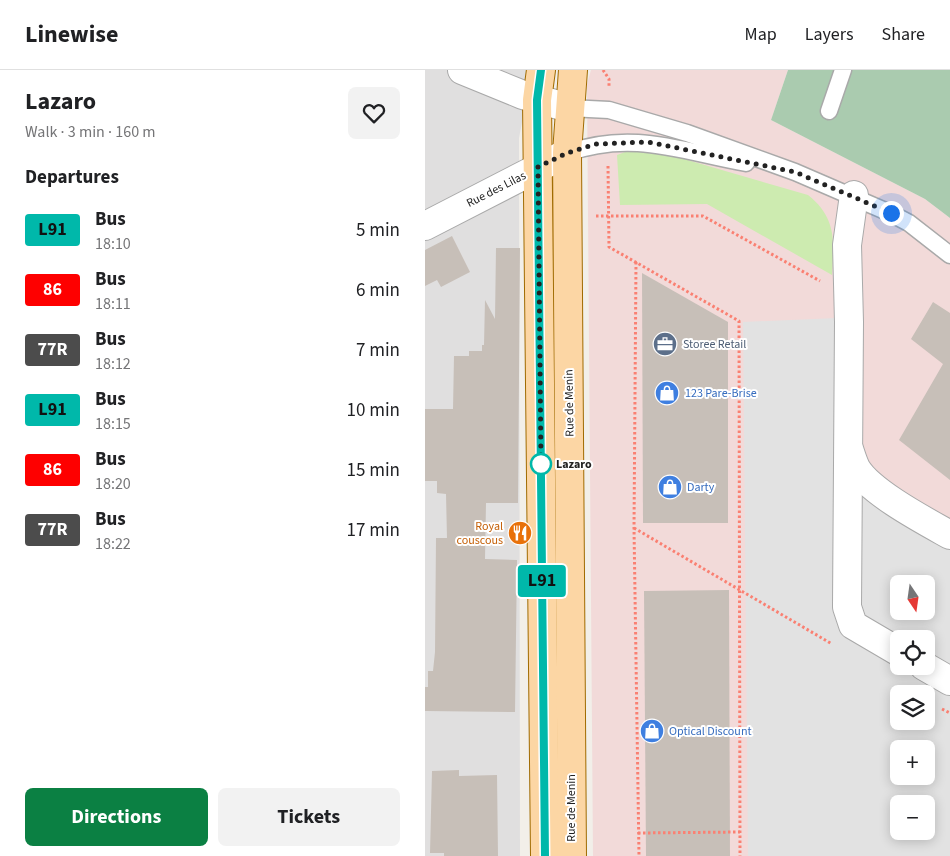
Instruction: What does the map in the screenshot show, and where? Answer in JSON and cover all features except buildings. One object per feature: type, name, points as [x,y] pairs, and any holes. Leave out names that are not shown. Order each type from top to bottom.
[{"type":"main road","points":[[541,70],[537,100],[545,856]]},
{"type":"main road","name":"Rue de Menin","points":[[572,856],[567,153],[573,70]]},
{"type":"main road","points":[[544,741],[571,741]]},
{"type":"street","points":[[461,70],[537,100],[569,108]]},
{"type":"street","name":"Rue des Lilas","points":[[425,226],[567,153]]},
{"type":"street","points":[[854,196],[847,245],[849,296],[849,449],[846,554],[848,612],[853,625],[890,647]]},
{"type":"street","points":[[849,449],[856,468],[869,482],[916,516],[950,535]]},
{"type":"street","points":[[935,672],[950,681]]},
{"type":"lane","points":[[829,110],[843,70]]},
{"type":"lane","points":[[569,108],[609,110],[687,133],[795,172],[854,196],[909,223],[950,255]]},
{"type":"lane","points":[[567,153],[607,143],[648,142],[795,172]]},
{"type":"path","points":[[590,217],[703,216],[849,296]]},
{"type":"path","points":[[609,247],[739,322],[740,856]]},
{"type":"path","points":[[636,262],[634,528],[639,856]]},
{"type":"path","points":[[634,528],[839,648]]},
{"type":"path","points":[[638,833],[740,832]]},
{"type":"shaded area","points":[[425,70],[532,70],[519,138],[520,856],[425,856]]},
{"type":"shaded area","points":[[591,70],[788,70],[771,120],[925,199],[950,218],[950,856],[593,856],[587,84]]},
{"type":"shaded area","points":[[860,317],[861,454],[875,477],[950,520],[950,856],[748,856],[743,322]]},
{"type":"green space","points":[[788,70],[950,70],[950,218],[925,199],[771,120]]},
{"type":"green space","points":[[633,149],[660,152],[808,195],[824,212],[832,231],[832,275],[707,204],[620,205],[617,155]]},
{"type":"bus line","name":"L91","points":[[541,70],[537,100],[545,856]]},
{"type":"place","name":"Storee Retail","points":[[665,344]]},
{"type":"place","name":"123 Pare-Brise","points":[[667,393]]},
{"type":"place","name":"Lazaro","points":[[541,464]]},
{"type":"place","name":"Darty","points":[[670,487]]},
{"type":"place","name":"Royal couscous","points":[[520,533]]},
{"type":"place","name":"Optical Discount","points":[[652,731]]},
{"type":"route","points":[[541,464],[538,167],[567,153],[596,144],[648,142],[795,172],[891,213]]}]
